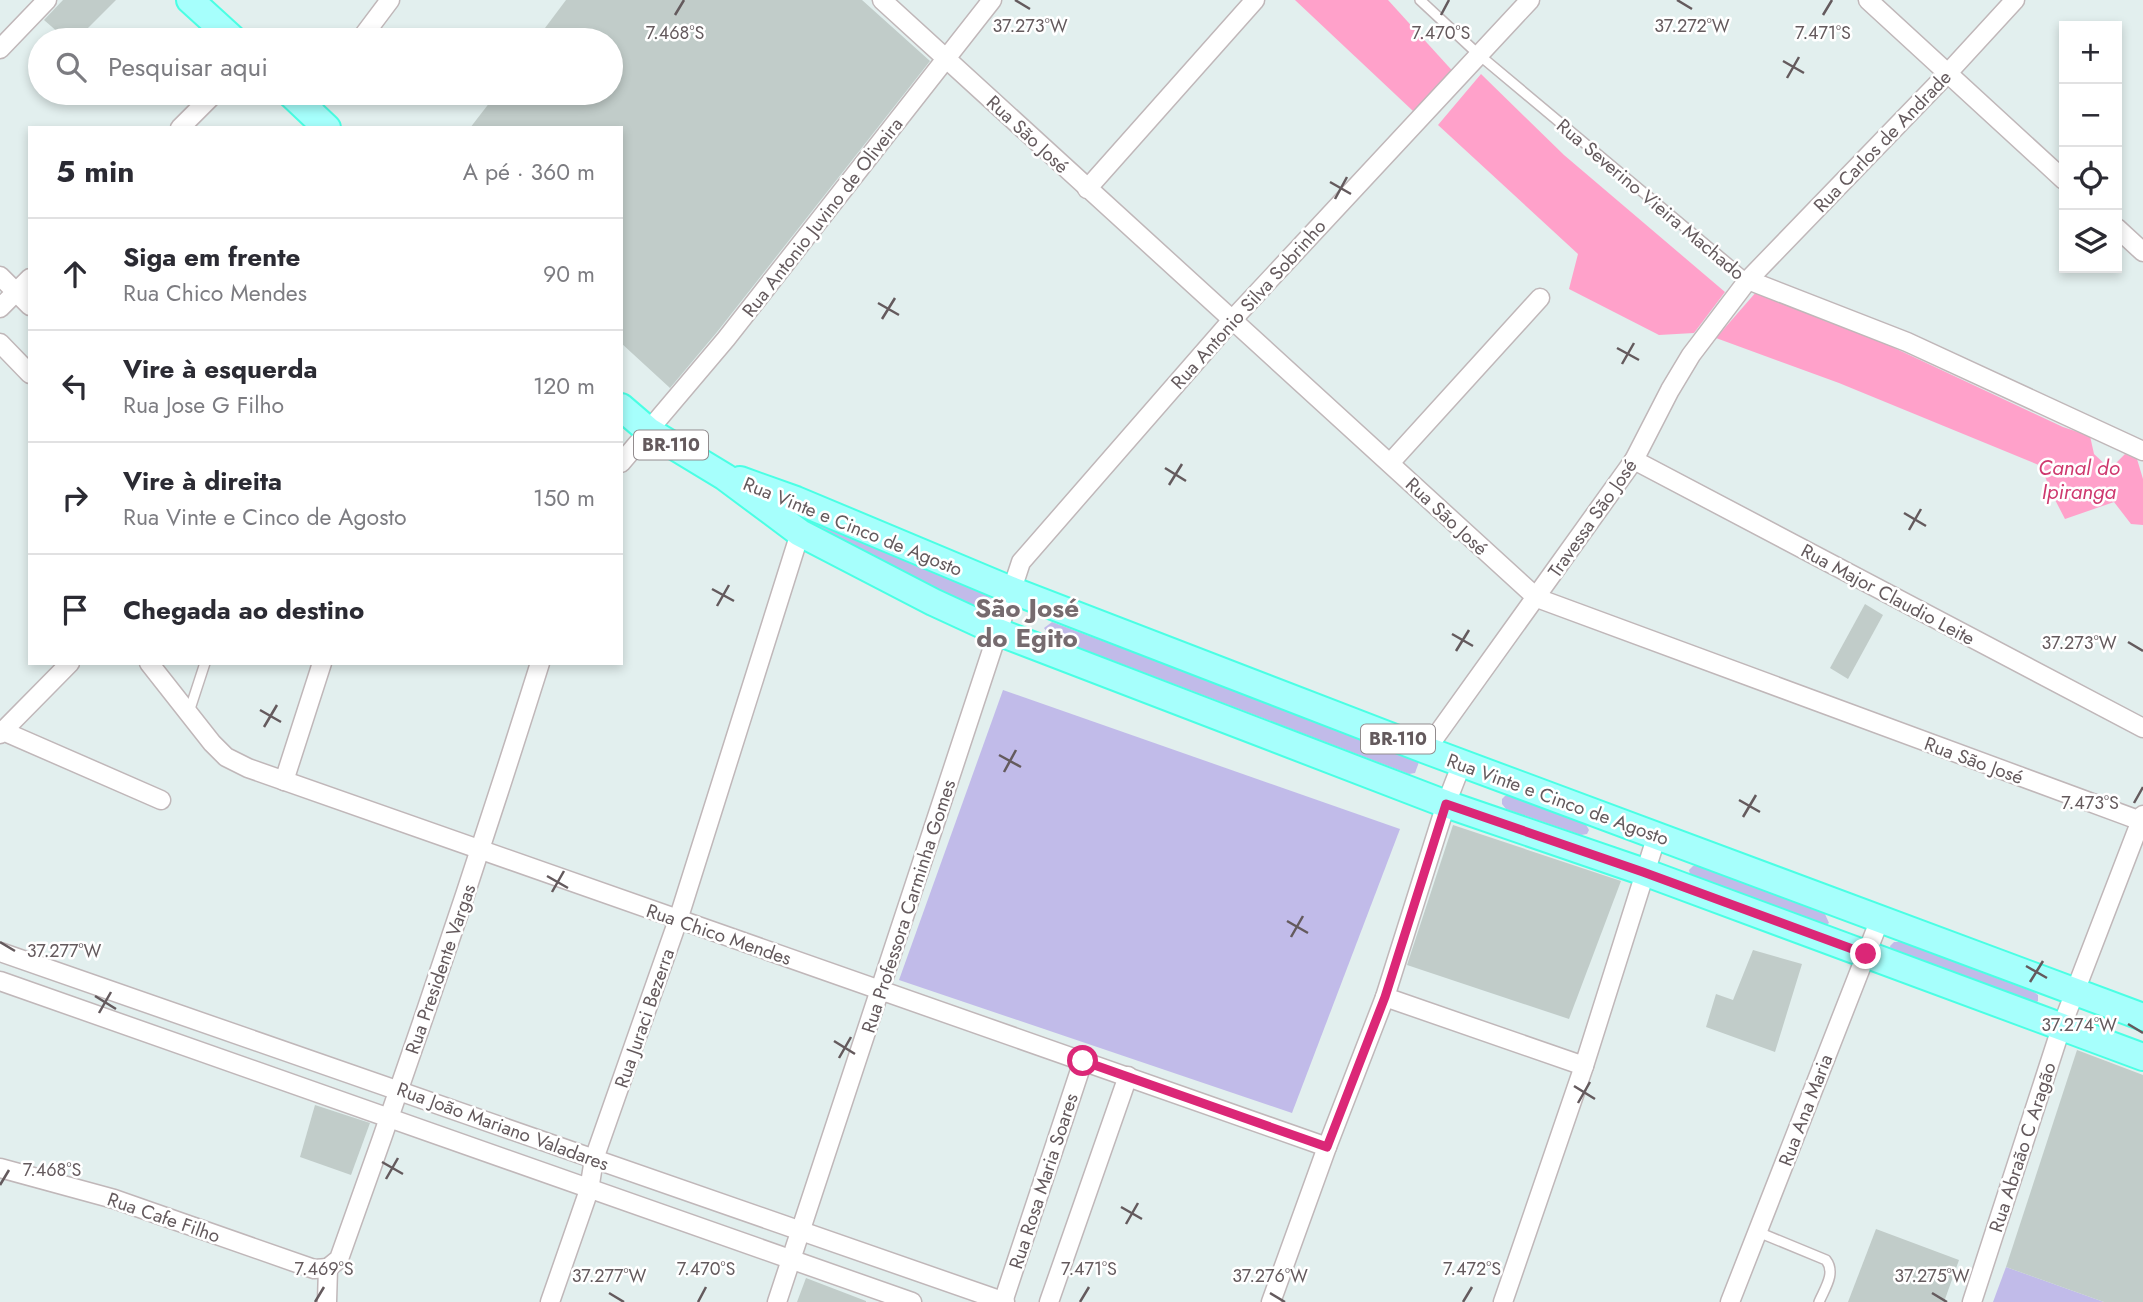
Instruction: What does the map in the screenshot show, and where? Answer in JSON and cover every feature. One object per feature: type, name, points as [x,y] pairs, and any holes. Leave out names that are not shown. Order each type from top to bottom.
[{"type":"main road","points":[[190,0],[221,28]]},
{"type":"main road","points":[[311,105],[326,126]]},
{"type":"main road","name":"BR-110","points":[[623,409],[649,431],[725,477]]},
{"type":"main road","name":"Rua Vinte e Cinco de Agosto","points":[[725,477],[753,483],[1011,590],[1426,750],[2143,1017]]},
{"type":"main road","name":"Rua Vinte e Cinco de Agosto","points":[[725,477],[800,533],[933,602],[998,632],[1446,804],[1643,872],[2143,1057]]},
{"type":"street","points":[[0,49],[47,0]]},
{"type":"street","points":[[369,28],[390,0]]},
{"type":"street","name":"Rua São José","points":[[882,0],[1537,598],[2142,818]]},
{"type":"street","name":"Rua Antonio Juvino de Oliveira","points":[[649,431],[726,338],[992,0]]},
{"type":"street","points":[[1087,189],[1255,0]]},
{"type":"street","name":"Rua Antonio Silva Sobrinho","points":[[1011,590],[1021,562],[1232,320],[1531,0]]},
{"type":"street","points":[[1868,0],[2059,175]]},
{"type":"street","name":"Rua Carlos de Andrade","points":[[1748,280],[2015,0]]},
{"type":"street","points":[[182,126],[203,105]]},
{"type":"street","points":[[2122,233],[2143,252]]},
{"type":"street","points":[[0,276],[28,304]]},
{"type":"street","points":[[0,308],[28,280]]},
{"type":"street","name":"Travessa São José","points":[[1426,750],[1634,460],[1670,390],[1708,332],[1748,280]]},
{"type":"street","name":"Rua Severino Vieira Machado","points":[[1748,280],[1907,342],[2143,451]]},
{"type":"street","points":[[1390,463],[1540,298]]},
{"type":"street","points":[[0,343],[28,372]]},
{"type":"street","points":[[623,461],[649,431]]},
{"type":"street","name":"Rua Major Claudio Leite","points":[[1634,460],[2143,728]]},
{"type":"street","name":"Rua Juraci Bezerra","points":[[550,1302],[589,1190],[594,1159],[678,920],[800,533]]},
{"type":"street","name":"Rua Professora Carminha Gomes","points":[[778,1302],[1011,590]]},
{"type":"street","points":[[68,665],[2,732],[161,800]]},
{"type":"street","name":"Rua Chico Mendes","points":[[151,665],[212,743],[226,757],[248,768],[1327,1147]]},
{"type":"street","points":[[284,781],[321,665]]},
{"type":"street","name":"Rua Presidente Vargas","points":[[328,1268],[339,1259],[390,1118],[481,850],[539,665]]},
{"type":"street","points":[[1271,1302],[1385,997],[1446,804],[1462,763]]},
{"type":"street","name":"Rua Abraão C Aragão","points":[[1972,1302],[2061,1028],[2142,818]]},
{"type":"street","points":[[1503,1302],[1584,1066],[1643,872],[1657,835]]},
{"type":"street","name":"Rua Ana Maria","points":[[1730,1302],[1880,919]]},
{"type":"street","name":"Rua João Mariano Valadares","points":[[0,952],[1004,1302]]},
{"type":"street","name":"Rua João Mariano Valadares","points":[[0,981],[912,1302]]},
{"type":"street","points":[[1385,997],[1584,1066]]},
{"type":"street","name":"Rua Rosa Maria Soares","points":[[1004,1302],[1083,1061]]},
{"type":"street","points":[[1049,1302],[1128,1076]]},
{"type":"street","name":"Rua Cafe Filho","points":[[0,1168],[114,1199],[314,1269],[328,1268]]},
{"type":"street","points":[[327,1302],[328,1268]]},
{"type":"lane","name":"Rua Severino Vieira Machado","points":[[1420,0],[1478,54],[1748,280]]},
{"type":"lane","points":[[189,712],[204,665]]},
{"type":"lane","points":[[1758,1232],[1826,1260],[1831,1273],[1819,1302]]},
{"type":"shaded area","points":[[776,505],[981,589],[991,599],[993,612],[977,609],[854,549]]},
{"type":"shaded area","points":[[1052,622],[1416,758],[1419,762],[1415,773],[1409,774],[1051,637],[1044,628]]},
{"type":"shaded area","points":[[1003,690],[1400,829],[1292,1113],[899,980]]},
{"type":"shaded area","points":[[1510,795],[1585,823],[1589,830],[1587,834],[1581,835],[1506,809],[1502,799]]},
{"type":"shaded area","points":[[1693,866],[1825,914],[1829,923],[1825,926],[1690,875],[1689,870]]},
{"type":"shaded area","points":[[1894,942],[1901,942],[2034,992],[2038,995],[2038,1001],[2034,1004],[1891,952],[1890,946]]},
{"type":"shaded area","points":[[2006,1267],[2104,1302],[1993,1302]]},
{"type":"water","points":[[1295,0],[1388,0],[1458,77],[1413,111]]},
{"type":"water","points":[[1481,74],[1564,155],[1725,292],[1694,333],[1659,335],[1569,289],[1578,254],[1438,125]]},
{"type":"water","name":"Canal do Ipiranga","points":[[1757,291],[1825,321],[1869,336],[2063,427],[2090,436],[2094,454],[2110,469],[2125,454],[2137,459],[2143,479],[2143,525],[2131,524],[2114,502],[2065,519],[2041,466],[1839,383],[1716,338]]},
{"type":"building","points":[[63,0],[116,0],[88,28],[53,28],[44,20]]},
{"type":"building","points":[[566,0],[862,0],[930,61],[670,388],[623,345],[623,126],[472,126],[488,105],[623,105],[623,28],[545,28]]},
{"type":"building","points":[[1865,604],[1883,615],[1848,679],[1830,668]]},
{"type":"building","points":[[1453,825],[1621,881],[1569,1019],[1407,965]]},
{"type":"building","points":[[1753,950],[1802,964],[1775,1052],[1706,1027],[1716,994],[1733,1000]]},
{"type":"building","points":[[2077,1050],[2143,1075],[2143,1302],[2104,1302],[2006,1267]]},
{"type":"building","points":[[315,1105],[370,1123],[351,1175],[300,1157]]},
{"type":"building","points":[[1876,1229],[1959,1260],[1944,1302],[1848,1302]]},
{"type":"building","points":[[806,1278],[866,1301],[866,1302],[797,1302]]},
{"type":"district","name":"São José do Egito","points":[[1027,623]]},
{"type":"route","points":[[1083,1061],[1327,1147],[1385,997],[1446,804],[1643,872],[1866,954]]}]
